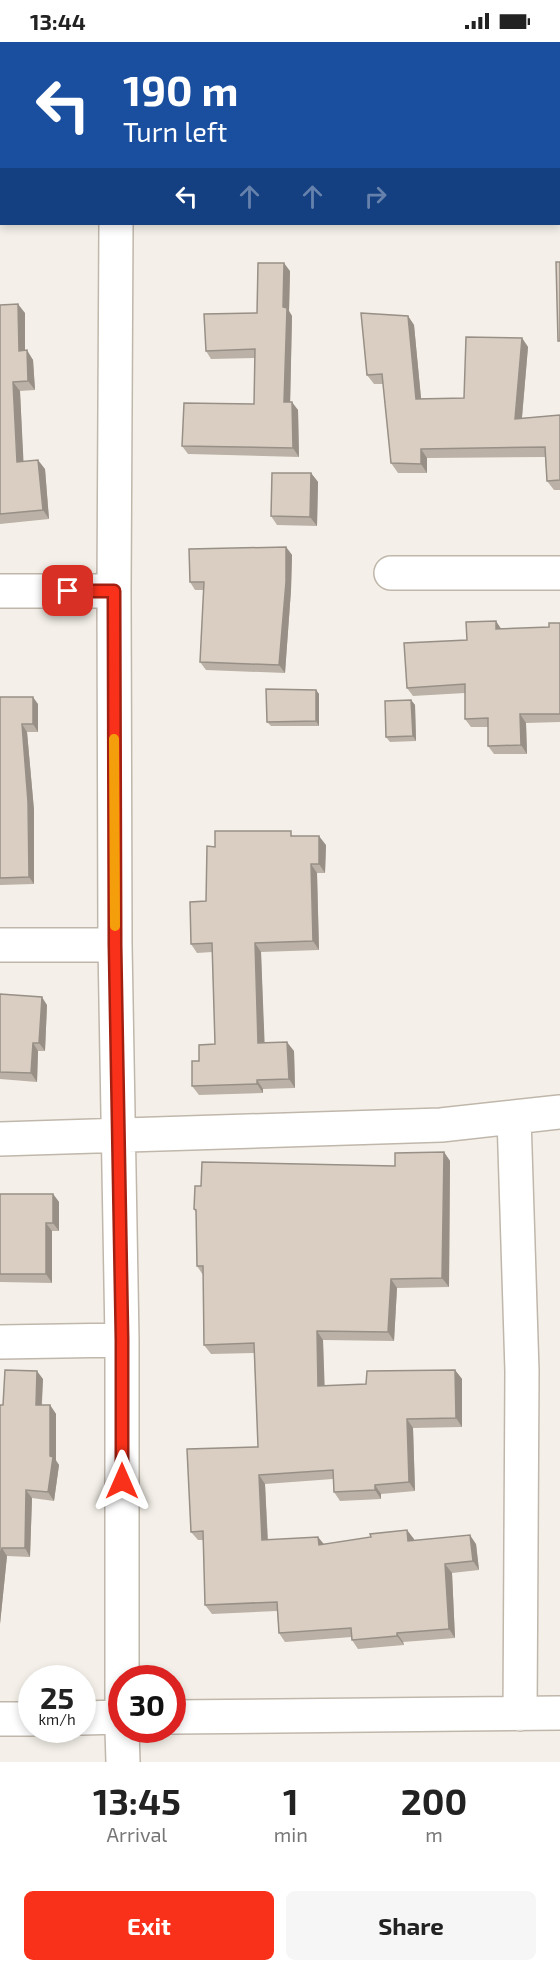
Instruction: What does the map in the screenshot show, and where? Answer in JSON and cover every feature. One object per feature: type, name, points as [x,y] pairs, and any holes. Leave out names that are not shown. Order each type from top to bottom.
[{"type":"street","points":[[116,225],[115,945],[122,1340],[121,1665]]},
{"type":"street","points":[[391,573],[560,573]]},
{"type":"street","points":[[0,591],[114,591]]},
{"type":"street","points":[[0,945],[115,945]]},
{"type":"street","points":[[0,1139],[441,1125],[560,1112]]},
{"type":"street","points":[[514,1117],[522,1371],[520,1713]]},
{"type":"street","points":[[0,1342],[122,1340]]},
{"type":"street","points":[[186,1717],[560,1713]]},
{"type":"street","points":[[0,1719],[18,1719]]},
{"type":"street","points":[[122,1743],[123,1762]]},
{"type":"building","points":[[556,262],[560,262],[560,341],[558,341]]},
{"type":"building","points":[[258,263],[284,263],[283,307],[287,308],[284,402],[292,402],[293,448],[182,446],[184,403],[254,404],[255,349],[206,351],[204,314],[257,313]]},
{"type":"building","points":[[18,304],[19,351],[27,350],[28,381],[13,382],[17,462],[38,460],[43,510],[0,514],[0,305]]},
{"type":"building","points":[[361,313],[408,316],[416,399],[464,398],[466,337],[522,338],[515,419],[560,415],[560,480],[547,481],[545,447],[421,449],[421,464],[391,463],[382,374],[367,375]]},
{"type":"building","points":[[272,473],[311,473],[310,517],[271,516]]},
{"type":"building","points":[[286,547],[286,582],[279,665],[200,662],[204,582],[190,582],[189,549]]},
{"type":"building","points":[[496,621],[496,629],[549,627],[549,623],[560,623],[560,714],[520,714],[521,745],[488,746],[488,718],[465,719],[465,684],[407,688],[404,643],[467,640],[466,622]]},
{"type":"building","points":[[266,689],[316,690],[316,721],[267,722]]},
{"type":"building","points":[[0,697],[33,697],[33,724],[22,724],[28,802],[29,877],[0,878]]},
{"type":"building","points":[[411,700],[413,736],[386,737],[385,701]]},
{"type":"building","points":[[215,831],[291,831],[291,836],[319,836],[319,864],[311,864],[313,941],[255,943],[258,1043],[287,1042],[289,1079],[257,1080],[257,1084],[192,1086],[192,1061],[199,1061],[199,1045],[215,1044],[212,943],[191,944],[190,902],[206,901],[207,846],[215,847]]},
{"type":"building","points":[[0,994],[42,997],[39,1043],[33,1043],[31,1073],[0,1072]]},
{"type":"building","points":[[444,1152],[442,1278],[391,1279],[388,1332],[317,1331],[318,1386],[366,1384],[367,1371],[455,1370],[456,1418],[407,1419],[409,1482],[375,1485],[375,1490],[334,1492],[333,1470],[259,1475],[262,1540],[318,1537],[319,1545],[371,1537],[370,1534],[407,1530],[408,1541],[470,1535],[473,1561],[445,1564],[449,1629],[397,1633],[397,1636],[352,1640],[351,1628],[279,1633],[277,1602],[205,1605],[203,1531],[191,1532],[187,1449],[258,1447],[254,1343],[204,1345],[203,1266],[197,1266],[196,1210],[194,1209],[195,1186],[201,1186],[202,1162],[395,1166],[395,1153]]},
{"type":"building","points":[[0,1194],[53,1194],[53,1223],[46,1223],[46,1274],[0,1274]]},
{"type":"building","points":[[5,1370],[37,1371],[36,1405],[50,1405],[50,1456],[53,1457],[48,1492],[26,1490],[25,1548],[2,1548],[0,1562],[0,1405],[3,1405]]},
{"type":"slow traffic","points":[[114,739],[115,926]]},
{"type":"route","points":[[68,591],[114,591],[115,945],[122,1340],[122,1481]]}]
